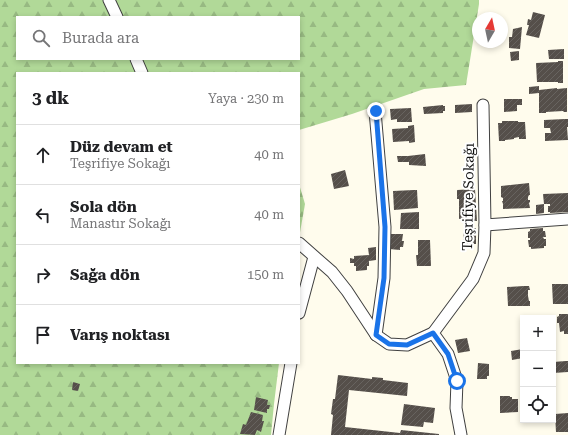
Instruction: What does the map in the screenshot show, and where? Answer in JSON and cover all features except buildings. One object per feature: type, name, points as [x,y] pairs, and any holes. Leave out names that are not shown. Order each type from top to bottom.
[{"type":"street","points":[[109,0],[117,16]]},
{"type":"street","points":[[136,60],[142,72]]},
{"type":"street","name":"Teşrifiye Sokağı","points":[[433,333],[473,279],[484,253],[483,106]]},
{"type":"street","points":[[376,111],[385,227],[384,278],[376,335]]},
{"type":"street","points":[[485,225],[568,219]]},
{"type":"street","points":[[300,244],[332,272],[347,291],[376,335],[389,344],[407,345],[433,333],[448,354],[457,381],[456,408],[461,435]]},
{"type":"street","points":[[300,309],[314,257]]},
{"type":"street","points":[[279,435],[291,364]]},
{"type":"green space","points":[[0,0],[479,0],[478,12],[472,12],[472,48],[466,85],[424,89],[352,114],[300,130],[300,72],[16,72],[16,364],[279,364],[271,435],[0,435]]},
{"type":"green space","points":[[300,187],[305,204],[300,232]]},
{"type":"route","points":[[376,111],[385,227],[384,278],[376,335],[389,344],[407,345],[433,333],[448,354],[457,381]]}]
